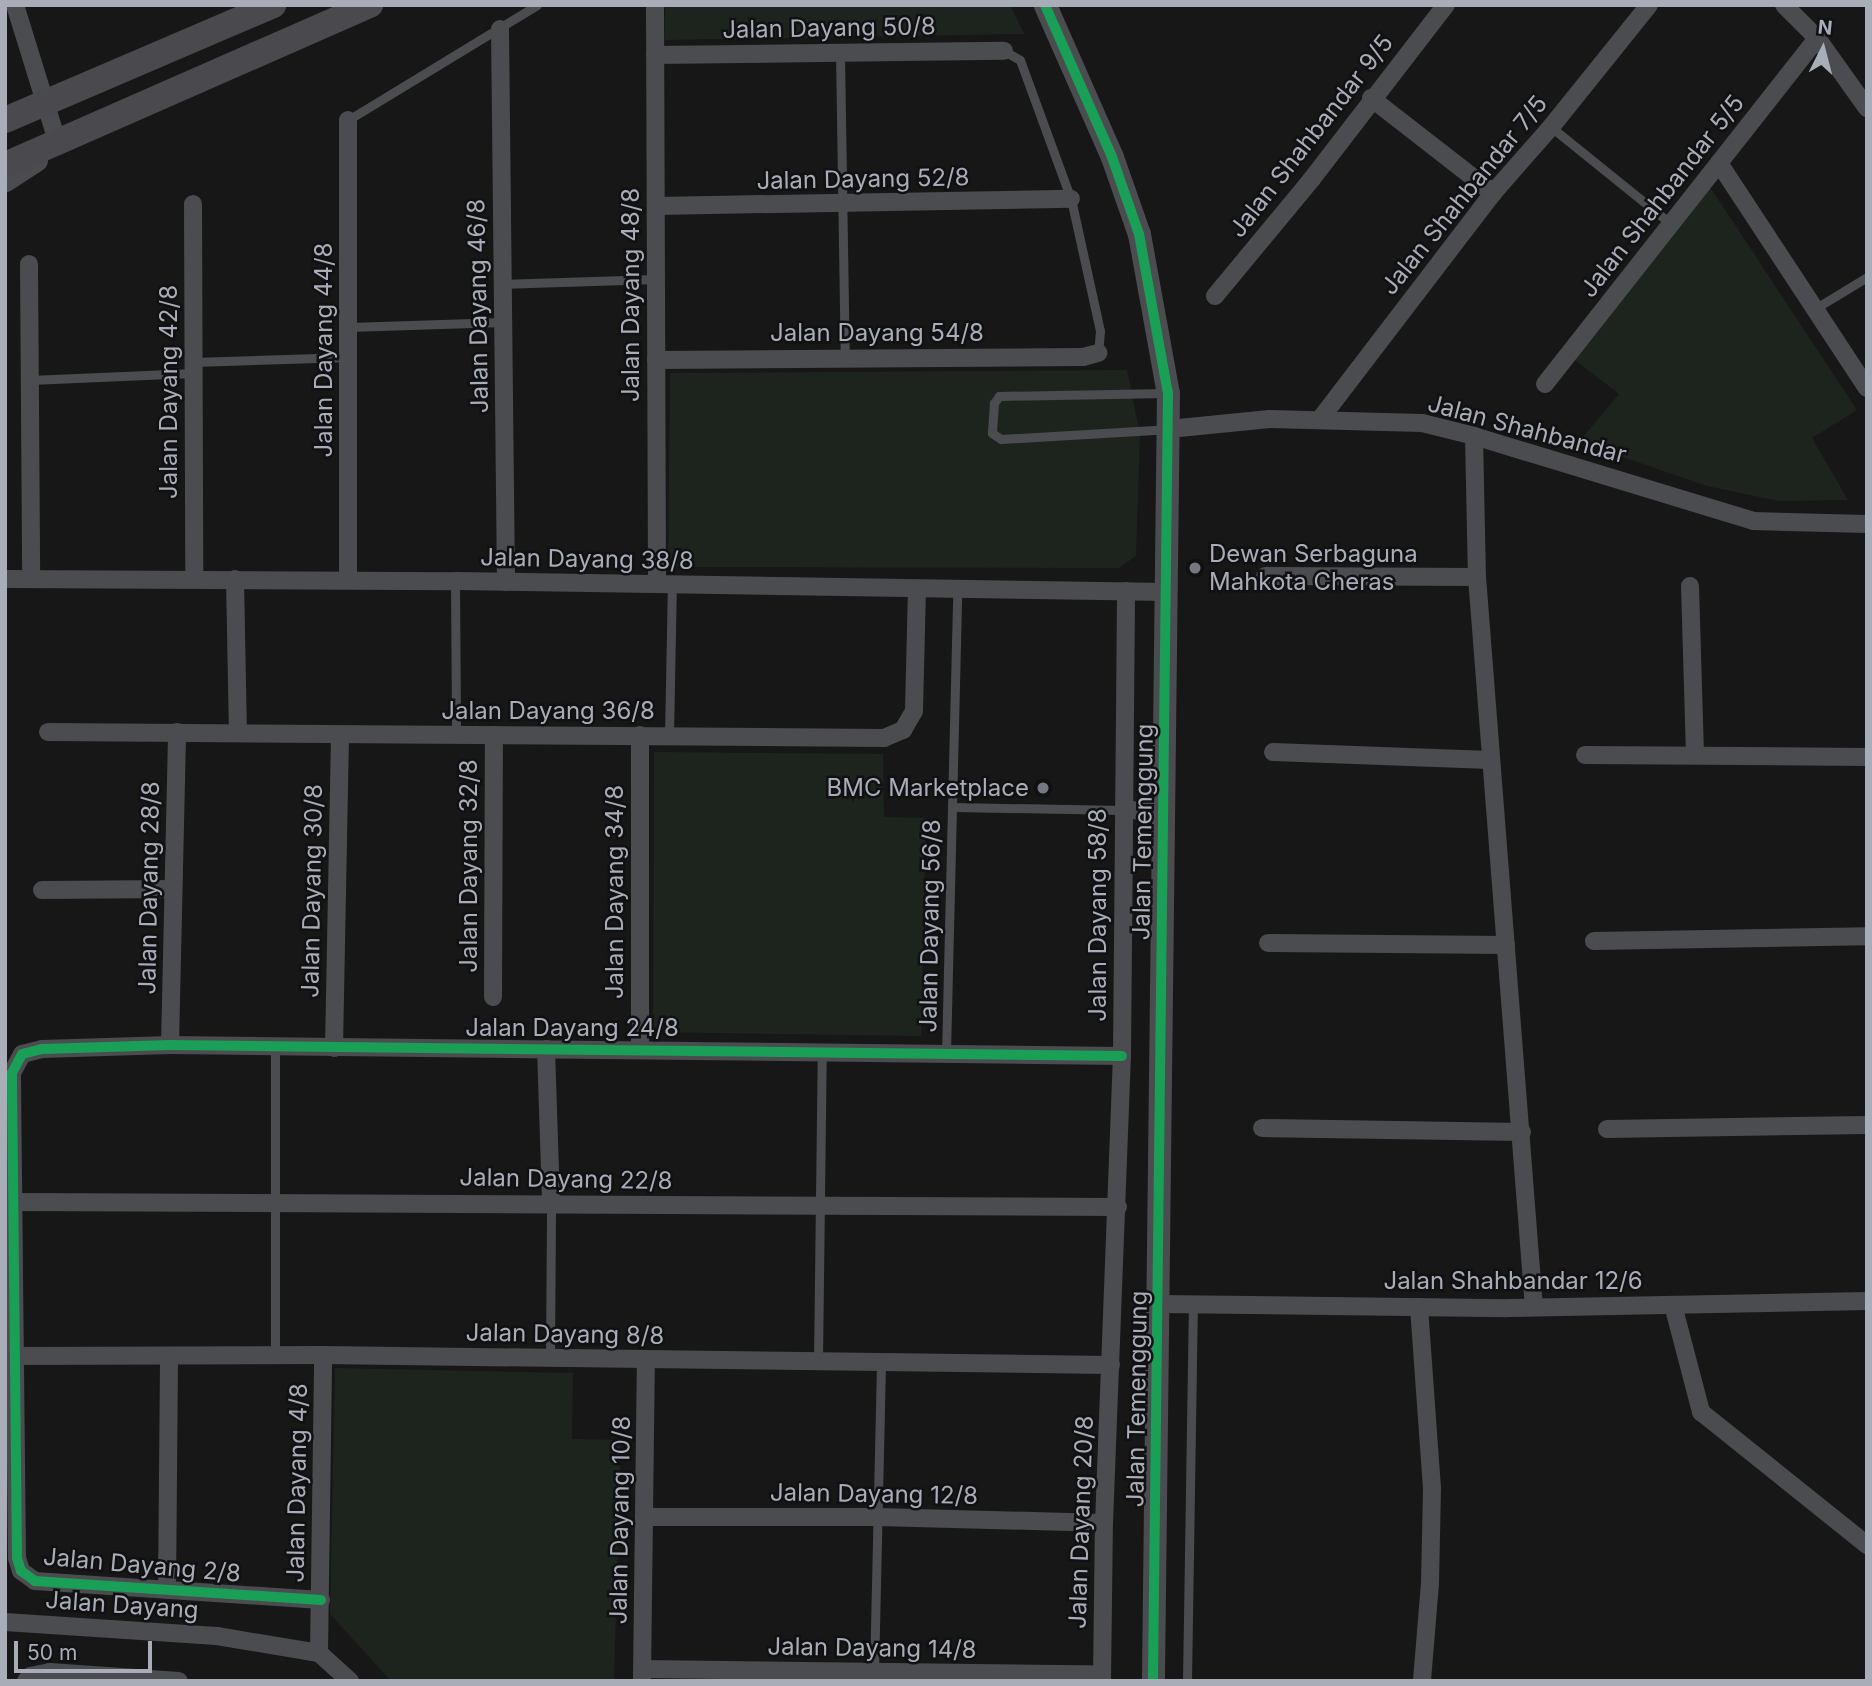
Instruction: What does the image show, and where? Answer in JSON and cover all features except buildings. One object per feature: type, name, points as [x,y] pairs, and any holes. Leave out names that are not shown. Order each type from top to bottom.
[{"type":"main road","points":[[5,120],[273,5]]},
{"type":"main road","points":[[5,165],[370,5]]},
{"type":"street","points":[[5,180],[58,144],[15,5]]},
{"type":"street","name":"Jalan Dayang 48/8","points":[[655,5],[656,360],[665,584]]},
{"type":"street","name":"Jalan Temenggung","points":[[1045,5],[1112,158],[1139,234],[1168,393],[1160,1304],[1153,1681]]},
{"type":"street","name":"Jalan Shahbandar 9/5","points":[[1214,296],[1311,180],[1371,98],[1446,5]]},
{"type":"street","name":"Jalan Shahbandar 7/5","points":[[1321,418],[1493,193],[1551,127],[1649,5]]},
{"type":"street","points":[[1784,5],[1817,38],[1867,108]]},
{"type":"street","name":"Jalan Dayang 46/8","points":[[500,29],[506,582]]},
{"type":"street","name":"Jalan Shahbandar 5/5","points":[[1545,384],[1817,38]]},
{"type":"street","name":"Jalan Dayang 50/8","points":[[654,55],[1004,51]]},
{"type":"street","points":[[1371,98],[1493,193]]},
{"type":"street","name":"Jalan Dayang 44/8","points":[[348,120],[348,580]]},
{"type":"street","points":[[1719,163],[1867,388]]},
{"type":"street","name":"Jalan Dayang 52/8","points":[[656,206],[1070,198]]},
{"type":"street","name":"Jalan Dayang 42/8","points":[[193,204],[194,579]]},
{"type":"street","points":[[29,264],[31,579]]},
{"type":"street","name":"Jalan Dayang 54/8","points":[[656,360],[1083,357],[1098,353]]},
{"type":"street","name":"Jalan Shahbandar","points":[[1169,429],[1270,419],[1321,418],[1422,423],[1474,436],[1753,521],[1867,524]]},
{"type":"street","points":[[1474,436],[1477,577],[1534,1307]]},
{"type":"street","points":[[1265,576],[1477,577]]},
{"type":"street","name":"Jalan Dayang 38/8","points":[[5,579],[455,581],[1167,592]]},
{"type":"street","points":[[235,579],[238,733]]},
{"type":"street","points":[[1690,586],[1695,754]]},
{"type":"street","name":"Jalan Dayang 36/8","points":[[48,732],[884,738],[903,730],[914,711],[917,590]]},
{"type":"street","name":"Jalan Dayang 58/8","points":[[1111,1365],[1122,1056],[1126,591]]},
{"type":"street","name":"Jalan Dayang 28/8","points":[[170,1045],[177,732]]},
{"type":"street","name":"Jalan Dayang 30/8","points":[[334,1048],[340,735]]},
{"type":"street","name":"Jalan Dayang 32/8","points":[[493,997],[494,735]]},
{"type":"street","name":"Jalan Dayang 34/8","points":[[640,735],[640,1050]]},
{"type":"street","points":[[1273,752],[1490,760]]},
{"type":"street","points":[[1585,755],[1867,757]]},
{"type":"street","points":[[1124,810],[1164,811]]},
{"type":"street","points":[[42,890],[173,889]]},
{"type":"street","points":[[1594,941],[1867,936]]},
{"type":"street","points":[[1268,943],[1506,945]]},
{"type":"street","name":"Jalan Dayang 24/8","points":[[22,1054],[42,1049],[170,1045],[1122,1056]]},
{"type":"street","points":[[546,1049],[551,1203]]},
{"type":"street","name":"Jalan Dayang 2/8","points":[[22,1054],[12,1073],[17,1558],[22,1572],[35,1581],[321,1600]]},
{"type":"street","points":[[1607,1129],[1867,1125]]},
{"type":"street","points":[[1262,1128],[1522,1132]]},
{"type":"street","name":"Jalan Dayang 22/8","points":[[14,1202],[551,1203],[820,1208],[1118,1207]]},
{"type":"street","name":"Jalan Shahbandar 12/6","points":[[1160,1304],[1534,1307],[1867,1301]]},
{"type":"street","points":[[1673,1305],[1701,1412],[1867,1545]]},
{"type":"street","points":[[1419,1307],[1432,1488],[1430,1583],[1422,1681]]},
{"type":"street","name":"Jalan Dayang 8/8","points":[[17,1356],[323,1355],[550,1360],[1111,1365]]},
{"type":"street","name":"Jalan Dayang 4/8","points":[[319,1653],[323,1355]]},
{"type":"street","points":[[167,1590],[169,1357]]},
{"type":"street","name":"Jalan Dayang 10/8","points":[[642,1675],[646,1360]]},
{"type":"street","name":"Jalan Dayang 20/8","points":[[1102,1678],[1104,1523],[1111,1365]]},
{"type":"street","name":"Jalan Dayang 12/8","points":[[644,1517],[878,1517],[1104,1523]]},
{"type":"street","name":"Jalan Dayang","points":[[5,1622],[217,1636],[319,1653]]},
{"type":"street","points":[[319,1653],[350,1681]]},
{"type":"street","points":[[26,1681],[30,1676],[50,1672],[89,1677],[172,1680]]},
{"type":"street","name":"Jalan Dayang 14/8","points":[[642,1675],[789,1676],[874,1673],[950,1678],[1102,1678]]},
{"type":"lane","points":[[348,120],[537,5]]},
{"type":"lane","points":[[1004,51],[1020,60],[1070,198],[1100,331],[1098,353]]},
{"type":"lane","points":[[840,53],[845,357]]},
{"type":"lane","points":[[1551,127],[1671,224]]},
{"type":"lane","points":[[1816,307],[1867,278]]},
{"type":"lane","points":[[503,284],[656,279]]},
{"type":"lane","points":[[349,327],[503,322]]},
{"type":"lane","points":[[30,380],[349,357]]},
{"type":"lane","points":[[1168,393],[999,396],[993,402],[992,433],[1001,439],[1169,429]]},
{"type":"lane","points":[[455,581],[456,735]]},
{"type":"lane","points":[[665,584],[669,736]]},
{"type":"lane","name":"Jalan Dayang 56/8","points":[[946,1053],[957,590]]},
{"type":"lane","points":[[953,807],[1124,810]]},
{"type":"lane","points":[[275,1046],[275,1355]]},
{"type":"lane","points":[[818,1362],[822,1052]]},
{"type":"lane","points":[[550,1360],[551,1203]]},
{"type":"lane","points":[[1187,1681],[1193,1304]]},
{"type":"lane","points":[[874,1673],[881,1361]]},
{"type":"shaded area","points":[[665,5],[1010,5],[1024,34],[665,40]]},
{"type":"shaded area","points":[[1708,184],[1857,410],[1812,438],[1848,500],[1779,501],[1707,486],[1579,442],[1619,394],[1571,357]]},
{"type":"shaded area","points":[[1127,370],[1140,435],[1136,556],[1119,568],[668,567],[670,373]]},
{"type":"shaded area","points":[[654,752],[883,754],[884,817],[926,818],[921,1036],[653,1032]]},
{"type":"shaded area","points":[[335,1368],[573,1373],[572,1439],[621,1440],[614,1681],[391,1681],[330,1614]]},
{"type":"cycle path","points":[[1045,5],[1112,157],[1139,234],[1168,393],[1153,1681]]},
{"type":"cycle path","points":[[321,1600],[35,1581],[21,1571],[17,1558],[12,1073],[22,1054],[42,1049],[170,1045],[1122,1056]]},
{"type":"place","name":"Dewan Serbaguna Mahkota Cheras","points":[[1195,568]]},
{"type":"place","name":"BMC Marketplace","points":[[1043,788]]}]
